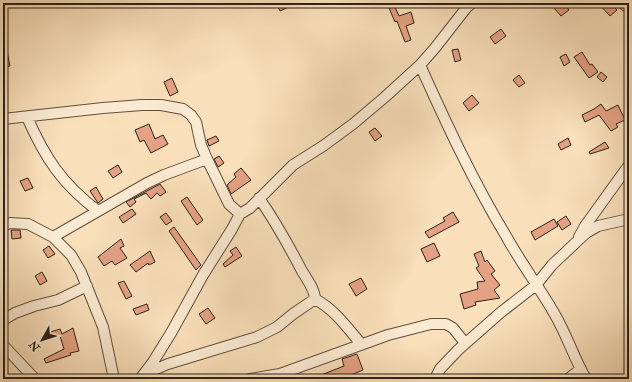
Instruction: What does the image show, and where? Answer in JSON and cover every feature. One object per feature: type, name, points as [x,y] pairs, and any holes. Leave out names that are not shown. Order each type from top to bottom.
[{"type":"street","points":[[142,377],[171,333],[203,275],[240,214],[250,208],[293,164],[323,146],[353,124],[420,65],[467,7],[472,3]]},
{"type":"street","points":[[622,3],[629,8]]},
{"type":"street","points":[[420,65],[473,176],[505,236],[565,332],[586,379]]},
{"type":"street","points":[[3,120],[103,108],[142,105],[161,105],[184,109],[196,122],[201,145],[229,204],[240,214]]},
{"type":"street","points":[[28,117],[36,137],[52,166],[84,201],[98,211]]},
{"type":"street","points":[[53,237],[153,180],[207,159]]},
{"type":"street","points":[[575,243],[585,226],[629,165]]},
{"type":"street","points":[[259,198],[278,227],[309,283],[315,295],[315,299]]},
{"type":"street","points":[[435,379],[440,370],[465,343],[536,285],[552,265],[586,233],[598,226],[629,219]]},
{"type":"street","points":[[3,226],[10,223],[28,224],[53,237],[71,255],[81,272],[104,327],[114,379]]},
{"type":"street","points":[[3,320],[15,313],[34,306],[58,300],[87,286]]},
{"type":"street","points":[[315,299],[337,314],[361,344]]},
{"type":"street","points":[[142,377],[168,364],[257,337],[277,327],[292,314],[315,299]]},
{"type":"street","points":[[250,379],[280,374],[388,335],[431,324],[446,324],[453,328],[465,343]]},
{"type":"street","points":[[3,345],[35,379]]},
{"type":"street","points":[[568,379],[581,369]]},
{"type":"building","points":[[276,3],[297,3],[280,11]]},
{"type":"building","points":[[558,3],[564,3],[569,10],[561,16],[553,7]]},
{"type":"building","points":[[598,3],[610,3],[617,10],[610,16]]},
{"type":"building","points":[[394,5],[399,16],[411,12],[414,23],[406,26],[411,40],[405,42],[397,21],[395,22],[389,8]]},
{"type":"building","points":[[501,29],[506,36],[495,44],[490,37]]},
{"type":"building","points":[[6,46],[10,66],[3,68],[3,47]]},
{"type":"building","points":[[458,49],[461,60],[455,62],[452,50]]},
{"type":"building","points":[[582,52],[590,65],[592,64],[598,72],[589,78],[574,57]]},
{"type":"building","points":[[566,54],[570,62],[564,66],[560,57]]},
{"type":"building","points":[[601,72],[607,77],[603,82],[597,77]]},
{"type":"building","points":[[519,75],[525,83],[519,87],[513,80]]},
{"type":"building","points":[[172,78],[178,92],[170,96],[164,82]]},
{"type":"building","points":[[472,95],[479,103],[469,111],[463,103]]},
{"type":"building","points":[[601,104],[606,111],[618,105],[625,120],[616,124],[618,127],[611,131],[599,115],[585,122],[582,115]]},
{"type":"building","points":[[149,124],[155,139],[163,135],[168,144],[151,153],[144,140],[140,142],[135,130]]},
{"type":"building","points":[[375,128],[382,136],[375,141],[369,132]]},
{"type":"building","points":[[216,136],[219,141],[209,146],[207,140]]},
{"type":"building","points":[[568,138],[571,145],[561,150],[558,144]]},
{"type":"building","points":[[605,142],[609,148],[590,154],[589,152]]},
{"type":"building","points":[[219,156],[224,163],[218,167],[214,159]]},
{"type":"building","points":[[118,165],[122,172],[113,178],[108,171]]},
{"type":"building","points":[[241,168],[251,180],[231,194],[227,185],[236,177],[234,174]]},
{"type":"building","points":[[28,178],[33,188],[25,191],[20,181]]},
{"type":"building","points":[[160,184],[166,192],[160,196],[157,193],[151,199],[146,193],[134,199],[136,202],[130,207],[126,202]]},
{"type":"building","points":[[96,187],[103,199],[98,203],[90,191]]},
{"type":"building","points":[[187,197],[203,220],[197,225],[181,201]]},
{"type":"building","points":[[132,209],[136,214],[123,223],[119,217]]},
{"type":"building","points":[[453,212],[459,222],[429,238],[425,232],[445,221],[443,218]]},
{"type":"building","points":[[166,213],[172,221],[166,225],[160,217]]},
{"type":"building","points":[[566,216],[571,224],[562,230],[557,222]]},
{"type":"building","points":[[554,219],[558,226],[535,240],[531,232]]},
{"type":"building","points":[[174,227],[201,265],[196,270],[169,231]]},
{"type":"building","points":[[11,230],[20,230],[21,238],[12,239]]},
{"type":"building","points":[[121,239],[124,246],[120,248],[127,258],[115,265],[112,261],[104,266],[98,257]]},
{"type":"building","points":[[434,243],[440,256],[427,262],[421,249]]},
{"type":"building","points":[[49,246],[55,254],[48,258],[43,250]]},
{"type":"building","points":[[236,247],[242,256],[225,267],[223,264],[233,255],[230,251]]},
{"type":"building","points":[[150,251],[155,262],[149,265],[148,263],[136,272],[130,265]]},
{"type":"building","points":[[481,251],[485,262],[487,260],[495,271],[491,274],[500,285],[494,290],[500,298],[475,302],[476,305],[464,309],[460,294],[478,289],[477,282],[485,281],[476,268],[479,266],[474,254]]},
{"type":"building","points":[[42,272],[47,281],[40,285],[35,276]]},
{"type":"building","points":[[361,278],[367,289],[356,296],[349,284]]},
{"type":"building","points":[[124,281],[132,296],[126,299],[118,283]]},
{"type":"building","points":[[147,304],[149,310],[136,315],[133,309]]},
{"type":"building","points":[[208,308],[215,318],[206,324],[199,314]]},
{"type":"building","points":[[73,328],[79,351],[46,363],[44,359],[64,349],[60,336],[49,339],[47,333],[60,329],[62,334]]},
{"type":"building","points":[[357,354],[363,370],[341,379],[311,379],[344,366],[342,359]]}]
